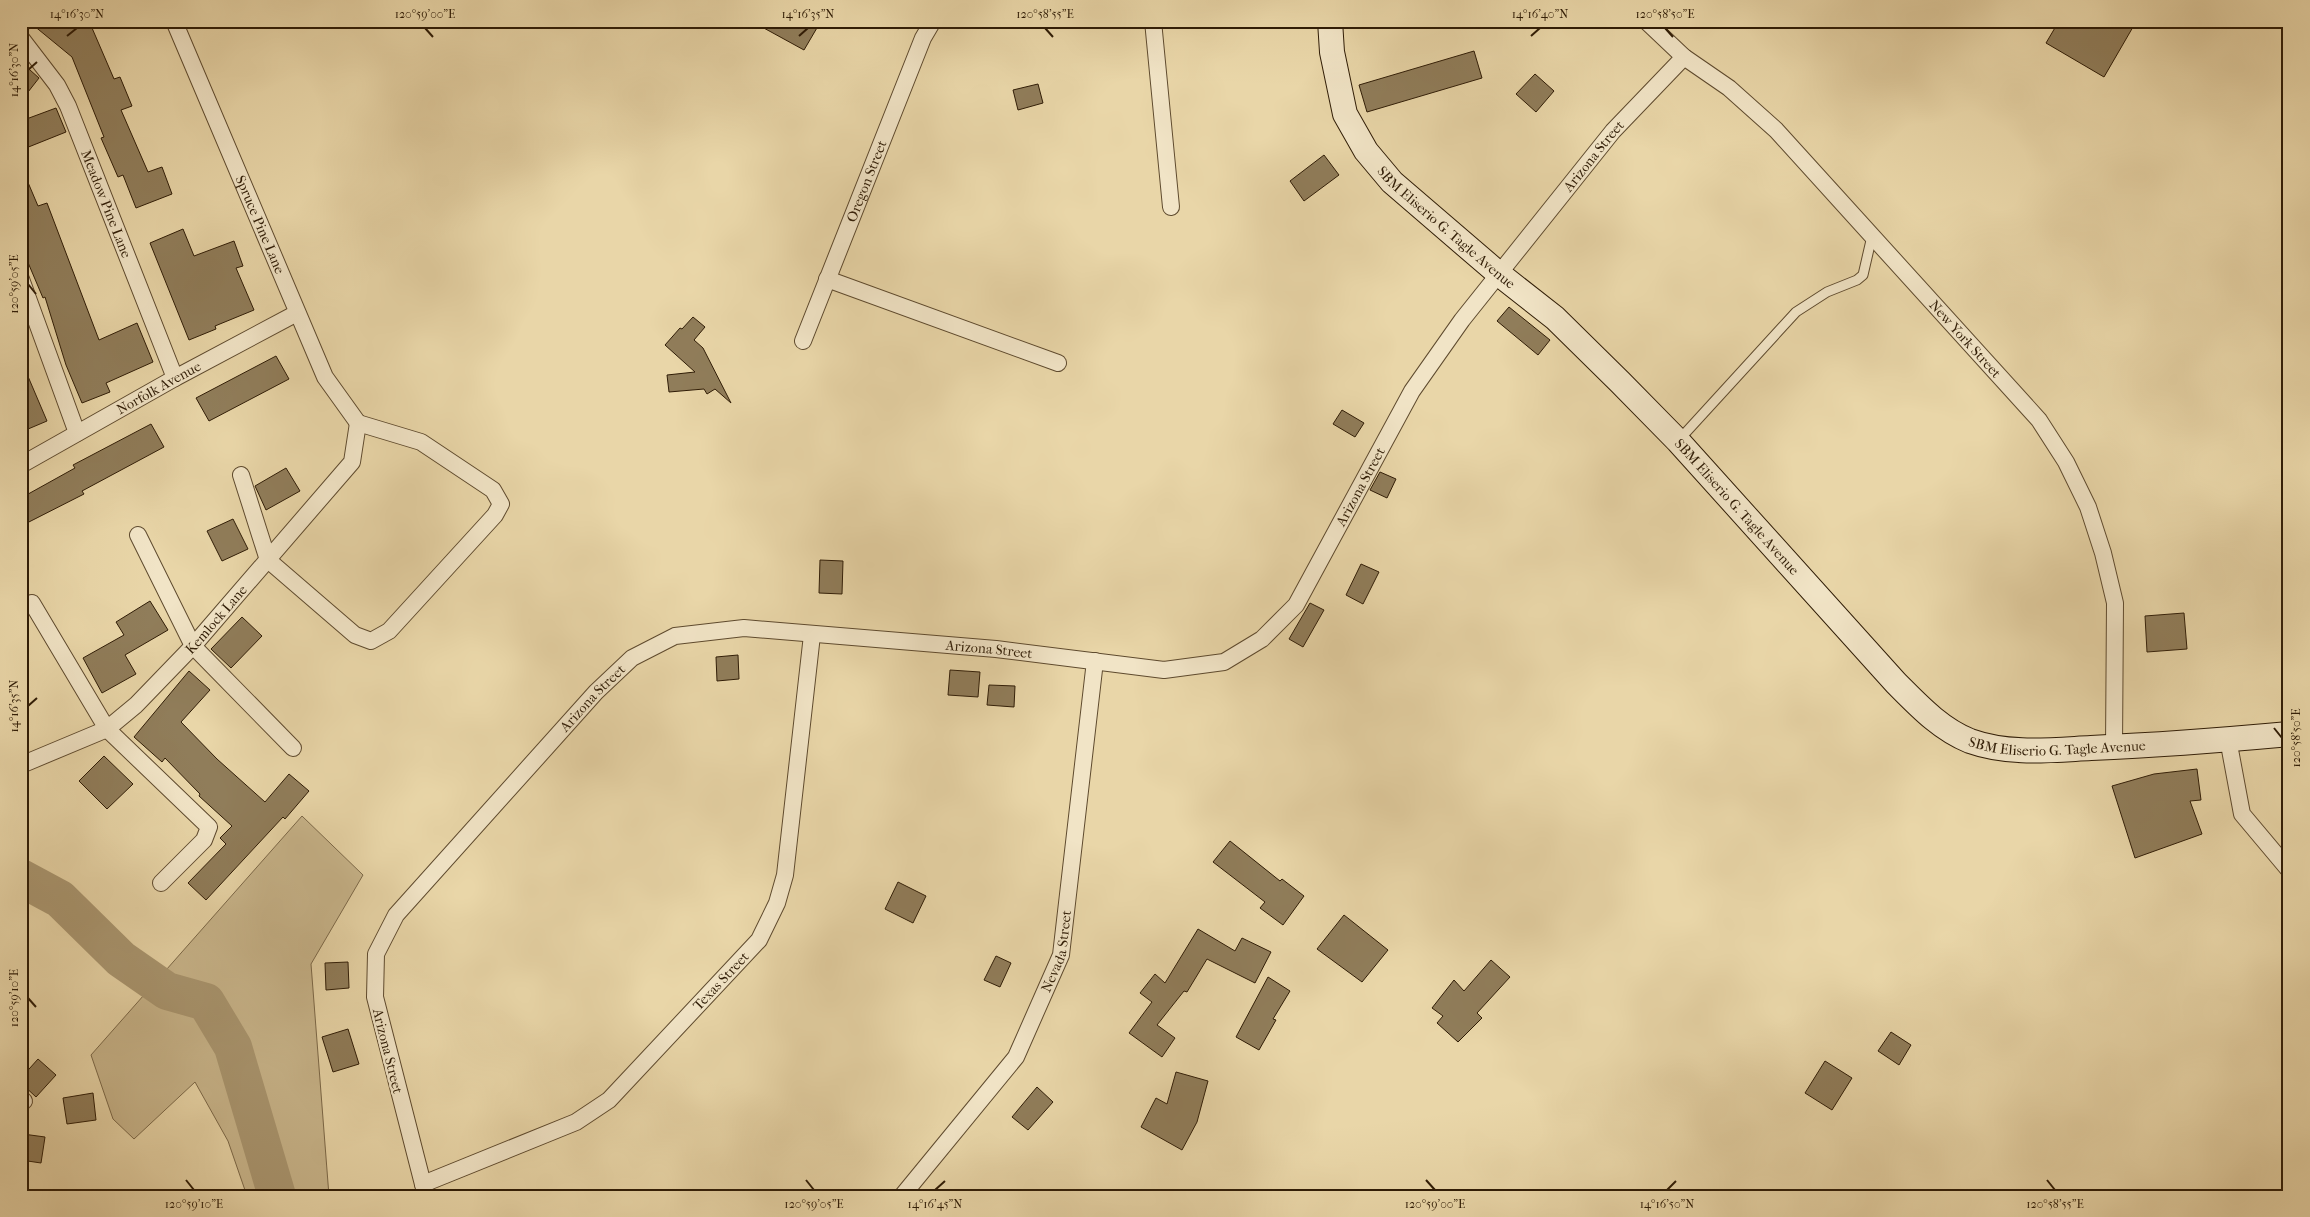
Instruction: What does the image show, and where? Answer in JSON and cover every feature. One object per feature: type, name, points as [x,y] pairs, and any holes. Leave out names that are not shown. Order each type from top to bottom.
[{"type":"street","points":[[21,25],[24,21]]},
{"type":"street","name":"Spruce Pine Lane","points":[[174,21],[296,313],[325,377],[358,423]]},
{"type":"street","name":"Oregon Street","points":[[803,341],[923,38],[933,21]]},
{"type":"street","points":[[1153,21],[1171,207]]},
{"type":"street","name":"SBM Eliserio G. Tagle Avenue","points":[[1330,21],[1332,52],[1345,114],[1366,151],[1392,182],[1499,274],[1555,318],[1678,441],[1896,683],[1933,720],[1970,740],[2003,749],[2025,751],[2114,747],[2289,734]]},
{"type":"street","name":"New York Street","points":[[1646,21],[1684,57],[1729,88],[1776,130],[2039,420],[2066,462],[2088,506],[2103,553],[2115,603],[2114,747]]},
{"type":"street","name":"Meadow Pine Lane","points":[[21,38],[57,85],[68,106],[175,378]]},
{"type":"street","name":"Arizona Street","points":[[425,1190],[375,997],[376,954],[396,915],[596,692],[632,658],[675,636],[744,628],[996,649],[1164,670],[1224,662],[1262,639],[1296,605],[1412,391],[1462,320],[1613,131],[1684,57]]},
{"type":"street","points":[[21,279],[78,433]]},
{"type":"street","points":[[827,279],[1058,363]]},
{"type":"street","name":"Norfolk Avenue","points":[[21,465],[175,378],[296,313]]},
{"type":"street","points":[[241,475],[268,560],[355,635],[371,641],[388,631],[495,516],[501,504],[493,490],[421,442],[358,423]]},
{"type":"street","name":"Kemlock Lane","points":[[21,765],[107,729],[136,705],[193,646],[352,462],[358,423]]},
{"type":"street","points":[[138,536],[193,646],[293,748]]},
{"type":"street","points":[[32,603],[107,729],[209,827],[204,840],[161,883]]},
{"type":"street","name":"Texas Street","points":[[425,1190],[576,1122],[609,1100],[759,940],[777,903],[785,875],[812,635]]},
{"type":"street","name":"Nevada Street","points":[[904,1195],[1016,1057],[1061,955],[1095,661]]},
{"type":"street","points":[[2228,739],[2242,814],[2289,870]]},
{"type":"lane","points":[[1678,441],[1796,312],[1826,292],[1857,280],[1863,275],[1872,235]]},
{"type":"shaded area","points":[[302,816],[363,875],[311,964],[329,1196],[247,1196],[228,1141],[195,1082],[134,1139],[113,1119],[91,1055]]},
{"type":"building","points":[[34,21],[89,21],[114,79],[120,77],[132,106],[121,110],[148,172],[162,167],[172,194],[136,208],[123,175],[118,177],[101,138],[104,137],[72,57],[33,25]]},
{"type":"building","points":[[751,21],[821,21],[804,50]]},
{"type":"building","points":[[2059,21],[2123,21],[2133,27],[2104,77],[2046,43]]},
{"type":"building","points":[[1474,51],[1482,78],[1367,112],[1359,85]]},
{"type":"building","points":[[21,62],[39,78],[21,101]]},
{"type":"building","points":[[1535,74],[1554,91],[1536,112],[1516,94]]},
{"type":"building","points":[[1038,84],[1043,103],[1018,110],[1013,90]]},
{"type":"building","points":[[56,108],[66,132],[21,150],[21,121]]},
{"type":"building","points":[[1324,155],[1339,175],[1304,201],[1290,181]]},
{"type":"building","points":[[21,166],[38,206],[47,203],[99,340],[137,323],[153,362],[106,383],[110,392],[82,403],[66,365],[45,297],[43,298],[21,246]]},
{"type":"building","points":[[183,229],[194,256],[234,241],[243,266],[236,268],[254,310],[215,326],[216,329],[189,340],[150,243]]},
{"type":"building","points":[[1509,307],[1550,340],[1538,355],[1497,321]]},
{"type":"building","points":[[693,317],[705,327],[694,340],[703,348],[731,403],[715,389],[707,394],[704,389],[669,392],[667,375],[695,372],[665,345]]},
{"type":"building","points":[[276,356],[289,379],[209,421],[196,398]]},
{"type":"building","points":[[21,360],[47,421],[21,432]]},
{"type":"building","points":[[1342,410],[1364,423],[1355,437],[1333,424]]},
{"type":"building","points":[[151,424],[164,447],[82,491],[84,494],[21,526],[21,498],[75,468],[73,465]]},
{"type":"building","points":[[286,468],[300,491],[266,510],[255,486]]},
{"type":"building","points":[[1380,472],[1396,479],[1387,498],[1370,490]]},
{"type":"building","points":[[233,519],[248,549],[222,561],[207,531]]},
{"type":"building","points":[[820,560],[843,561],[842,594],[819,593]]},
{"type":"building","points":[[1361,564],[1379,572],[1363,604],[1346,595]]},
{"type":"building","points":[[150,601],[168,630],[125,655],[136,674],[102,693],[83,658],[124,635],[116,622]]},
{"type":"building","points":[[1310,603],[1324,610],[1303,647],[1289,639]]},
{"type":"building","points":[[2184,613],[2187,649],[2147,652],[2145,616]]},
{"type":"building","points":[[242,617],[262,636],[231,668],[211,649]]},
{"type":"building","points":[[738,655],[739,679],[717,681],[716,657]]},
{"type":"building","points":[[950,670],[980,672],[978,697],[948,695]]},
{"type":"building","points":[[189,671],[210,690],[181,722],[217,759],[265,802],[289,774],[309,791],[285,819],[283,817],[206,900],[188,883],[226,844],[220,838],[232,826],[199,796],[200,794],[165,758],[162,762],[134,737]]},
{"type":"building","points":[[989,685],[1015,686],[1014,707],[987,705]]},
{"type":"building","points":[[104,756],[133,784],[107,809],[79,781]]},
{"type":"building","points":[[2197,769],[2201,800],[2190,801],[2202,834],[2135,858],[2112,786],[2154,774]]},
{"type":"building","points":[[1230,841],[1280,881],[1282,879],[1304,896],[1283,925],[1260,908],[1265,902],[1213,862]]},
{"type":"building","points":[[898,882],[926,896],[913,923],[885,909]]},
{"type":"building","points":[[1344,915],[1388,950],[1362,982],[1317,949]]},
{"type":"building","points":[[1198,929],[1235,951],[1242,938],[1271,952],[1255,983],[1207,959],[1187,992],[1184,991],[1157,1025],[1175,1038],[1162,1057],[1129,1033],[1152,1002],[1140,993],[1155,974],[1165,983]]},
{"type":"building","points":[[996,956],[1011,963],[1000,987],[984,980]]},
{"type":"building","points":[[1491,960],[1510,977],[1477,1013],[1482,1018],[1458,1042],[1437,1023],[1443,1016],[1432,1008],[1454,980],[1464,991]]},
{"type":"building","points":[[348,962],[349,988],[326,990],[325,963]]},
{"type":"building","points":[[1268,977],[1290,991],[1273,1019],[1276,1020],[1259,1050],[1236,1037]]},
{"type":"building","points":[[348,1029],[359,1064],[333,1072],[322,1037]]},
{"type":"building","points":[[1891,1032],[1911,1045],[1899,1065],[1878,1051]]},
{"type":"building","points":[[38,1059],[56,1075],[36,1097],[21,1083],[21,1078]]},
{"type":"building","points":[[1825,1061],[1852,1078],[1832,1110],[1805,1093]]},
{"type":"building","points":[[1176,1072],[1208,1081],[1197,1122],[1182,1150],[1141,1127],[1156,1098],[1167,1104]]},
{"type":"building","points":[[1037,1087],[1053,1102],[1028,1130],[1012,1117]]},
{"type":"building","points":[[93,1093],[96,1120],[67,1124],[63,1098]]},
{"type":"building","points":[[23,1134],[45,1137],[41,1163],[21,1160]]},
{"type":"waterway","points":[[21,878],[60,899],[121,959],[167,991],[206,1002],[233,1047],[277,1196]]}]
